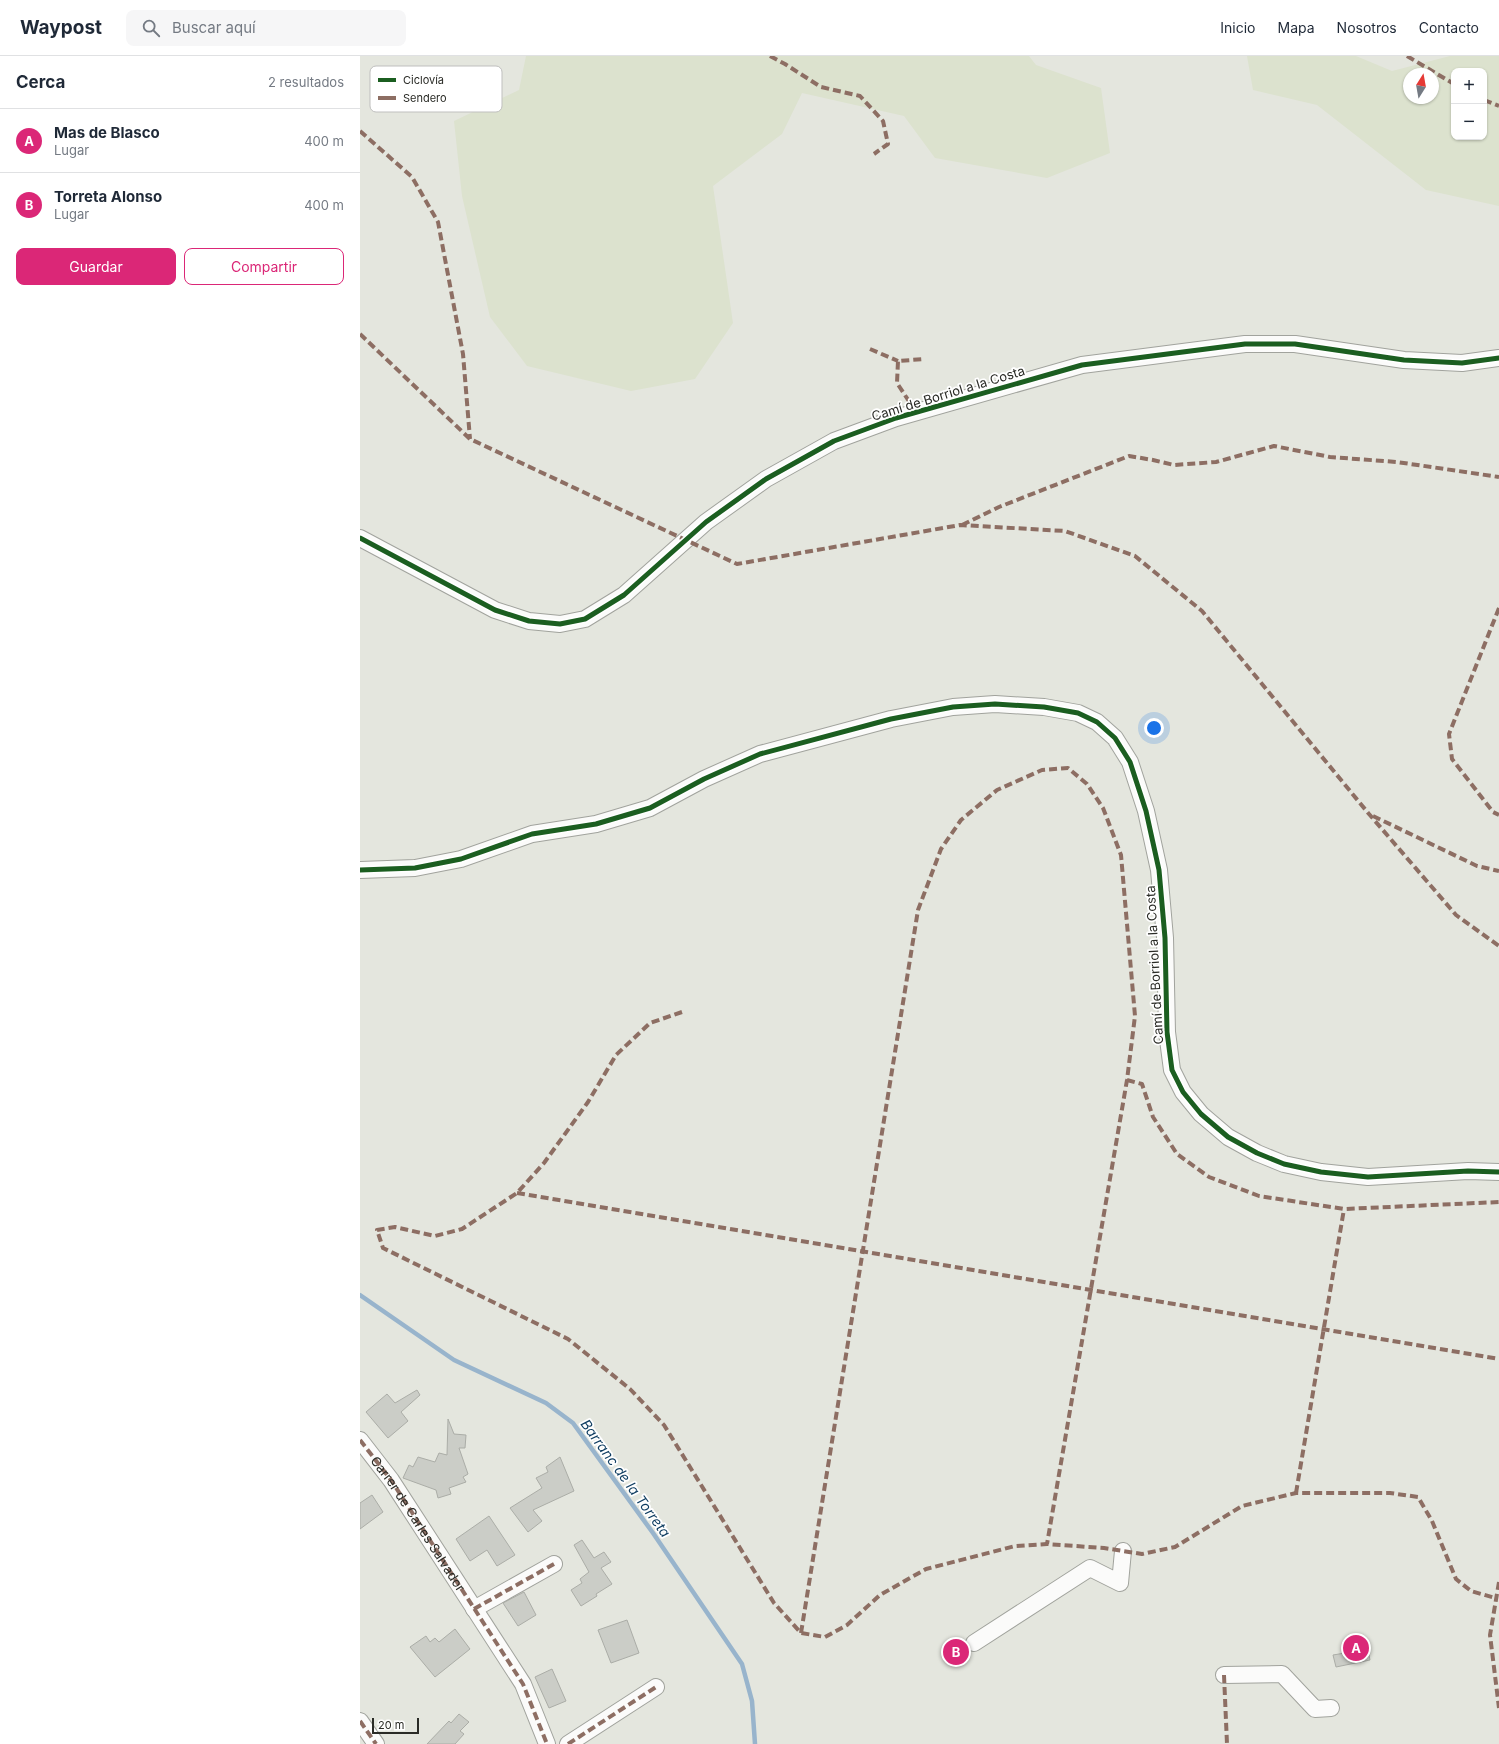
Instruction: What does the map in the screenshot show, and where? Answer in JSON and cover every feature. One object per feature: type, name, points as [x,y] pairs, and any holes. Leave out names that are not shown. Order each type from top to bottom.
[{"type":"street","name":"Camí de Borriol a la Costa","points":[[360,538],[495,610],[529,621],[560,624],[585,619],[624,594],[706,522],[766,479],[834,441],[896,418],[1082,365],[1245,344],[1294,344],[1404,360],[1462,363],[1499,358]]},
{"type":"street","name":"Camí de Borriol a la Costa","points":[[360,870],[415,868],[462,859],[532,834],[596,824],[650,808],[704,779],[760,754],[891,719],[952,707],[995,704],[1044,707],[1078,713],[1096,722],[1116,738],[1130,762],[1146,811],[1159,870],[1166,938],[1167,1032],[1172,1070],[1183,1092],[1201,1114],[1228,1136],[1257,1153],[1284,1164],[1321,1172],[1368,1177],[1468,1171],[1499,1172]]},
{"type":"street","name":"Carrer de Carles Salvador","points":[[360,1440],[391,1480],[523,1684],[547,1744]]},
{"type":"street","points":[[974,1643],[1090,1568],[1120,1583],[1123,1551]]},
{"type":"street","points":[[474,1609],[554,1564]]},
{"type":"street","points":[[1224,1675],[1282,1674],[1315,1709],[1331,1708]]},
{"type":"street","points":[[568,1744],[656,1688]]},
{"type":"street","points":[[360,1721],[376,1744]]},
{"type":"green space","points":[[526,56],[1029,56],[1036,65],[1101,88],[1110,153],[1047,178],[935,158],[904,116],[802,93],[782,134],[713,186],[733,323],[695,379],[631,391],[527,366],[490,317],[462,196],[454,121],[473,112],[502,112],[502,98],[519,90]]},
{"type":"green space","points":[[1247,56],[1356,56],[1392,71],[1403,68],[1403,104],[1439,104],[1439,68],[1404,68],[1450,56],[1499,56],[1499,206],[1426,190],[1317,105],[1253,90]]},
{"type":"building","points":[[417,1390],[420,1395],[401,1412],[408,1421],[388,1438],[366,1412],[387,1394],[395,1403]]},
{"type":"building","points":[[448,1419],[454,1434],[466,1435],[465,1448],[459,1448],[468,1474],[463,1477],[466,1482],[449,1488],[451,1494],[438,1498],[436,1490],[403,1478],[409,1465],[413,1467],[418,1457],[435,1462],[439,1453],[447,1455]]},
{"type":"building","points":[[560,1457],[574,1491],[533,1510],[542,1521],[528,1532],[510,1508],[542,1488],[536,1478],[548,1472],[546,1467]]},
{"type":"building","points":[[372,1495],[383,1512],[360,1529],[360,1503]]},
{"type":"building","points":[[489,1516],[515,1555],[497,1566],[487,1550],[470,1561],[456,1539]]},
{"type":"building","points":[[582,1540],[594,1558],[604,1552],[611,1562],[601,1568],[612,1584],[581,1606],[571,1590],[582,1583],[580,1579],[589,1572],[574,1545]]},
{"type":"building","points":[[524,1592],[536,1615],[518,1626],[503,1603]]},
{"type":"building","points":[[627,1620],[639,1653],[611,1663],[598,1630]]},
{"type":"building","points":[[455,1629],[470,1649],[435,1677],[410,1647],[426,1636],[430,1642],[435,1638],[439,1642]]},
{"type":"building","points":[[961,1640],[967,1659],[950,1664],[944,1646]]},
{"type":"building","points":[[1366,1641],[1370,1660],[1336,1667],[1333,1655],[1345,1653],[1344,1645]]},
{"type":"building","points":[[552,1669],[566,1701],[549,1708],[535,1677]]},
{"type":"building","points":[[459,1714],[469,1722],[460,1731],[464,1734],[455,1744],[427,1744],[449,1721],[451,1723]]},
{"type":"waterway","name":"Barranc de la Torreta","points":[[360,1295],[454,1360],[546,1403],[573,1423],[653,1533],[742,1664],[752,1701],[755,1744]]},
{"type":"marked path","points":[[770,56],[821,87],[860,96],[883,121],[888,144],[874,154]]},
{"type":"marked path","points":[[1407,56],[1451,82]]},
{"type":"marked path","points":[[1487,101],[1499,106]]},
{"type":"marked path","points":[[360,131],[412,177],[438,222],[463,354],[470,439]]},
{"type":"marked path","points":[[360,334],[470,439],[737,564],[960,525],[1065,531],[1135,556],[1202,611],[1369,814],[1456,915],[1499,946]]},
{"type":"marked path","points":[[870,349],[898,361]]},
{"type":"marked path","points":[[916,412],[897,383],[898,361],[924,359]]},
{"type":"marked path","points":[[962,525],[999,507],[1129,456],[1174,465],[1216,462],[1274,446],[1330,457],[1397,462],[1499,477]]},
{"type":"marked path","points":[[1499,608],[1449,734],[1452,759],[1493,812],[1499,815]]},
{"type":"marked path","points":[[801,1633],[918,910],[941,849],[961,820],[997,790],[1042,770],[1068,768],[1087,784],[1103,808],[1121,855],[1135,1016],[1127,1080],[1047,1544]]},
{"type":"marked path","points":[[1373,816],[1477,866],[1499,871]]},
{"type":"marked path","points":[[682,1012],[650,1023],[616,1055],[588,1102],[544,1163],[517,1193],[462,1229],[435,1236],[395,1227],[377,1230],[383,1248],[568,1339],[630,1389],[664,1425],[774,1603],[801,1633],[825,1637],[847,1625],[880,1595],[926,1569],[1015,1546],[1047,1544],[1104,1548],[1142,1554],[1175,1547],[1242,1506],[1296,1493],[1390,1493],[1418,1497],[1432,1521],[1456,1579],[1471,1591],[1495,1598]]},
{"type":"marked path","points":[[1127,1080],[1142,1084],[1153,1117],[1177,1154],[1209,1177],[1259,1196],[1344,1209],[1499,1202]]},
{"type":"marked path","points":[[517,1193],[1499,1359]]},
{"type":"marked path","points":[[1296,1493],[1344,1209]]},
{"type":"marked path","points":[[360,1440],[391,1480],[523,1684],[547,1744]]},
{"type":"marked path","points":[[474,1609],[554,1564]]},
{"type":"marked path","points":[[1499,1582],[1490,1635],[1499,1708]]},
{"type":"marked path","points":[[1224,1675],[1227,1744]]},
{"type":"marked path","points":[[568,1744],[656,1687]]},
{"type":"marked path","points":[[360,1721],[376,1744]]},
{"type":"cycle path","points":[[360,538],[495,610],[529,621],[560,624],[585,619],[624,595],[706,522],[766,479],[834,441],[896,418],[1082,365],[1245,344],[1295,344],[1404,360],[1462,363],[1499,358]]},
{"type":"cycle path","points":[[360,870],[415,868],[461,859],[532,834],[596,824],[650,808],[704,779],[760,754],[891,719],[953,707],[995,704],[1044,707],[1078,713],[1097,722],[1115,738],[1130,762],[1146,811],[1159,870],[1165,938],[1167,1032],[1172,1070],[1183,1092],[1201,1114],[1228,1137],[1257,1153],[1284,1164],[1321,1172],[1368,1177],[1468,1171],[1499,1172]]},
{"type":"place","name":"Mas de Blasco","points":[[1356,1648]]},
{"type":"place","name":"Torreta Alonso","points":[[956,1652]]}]
